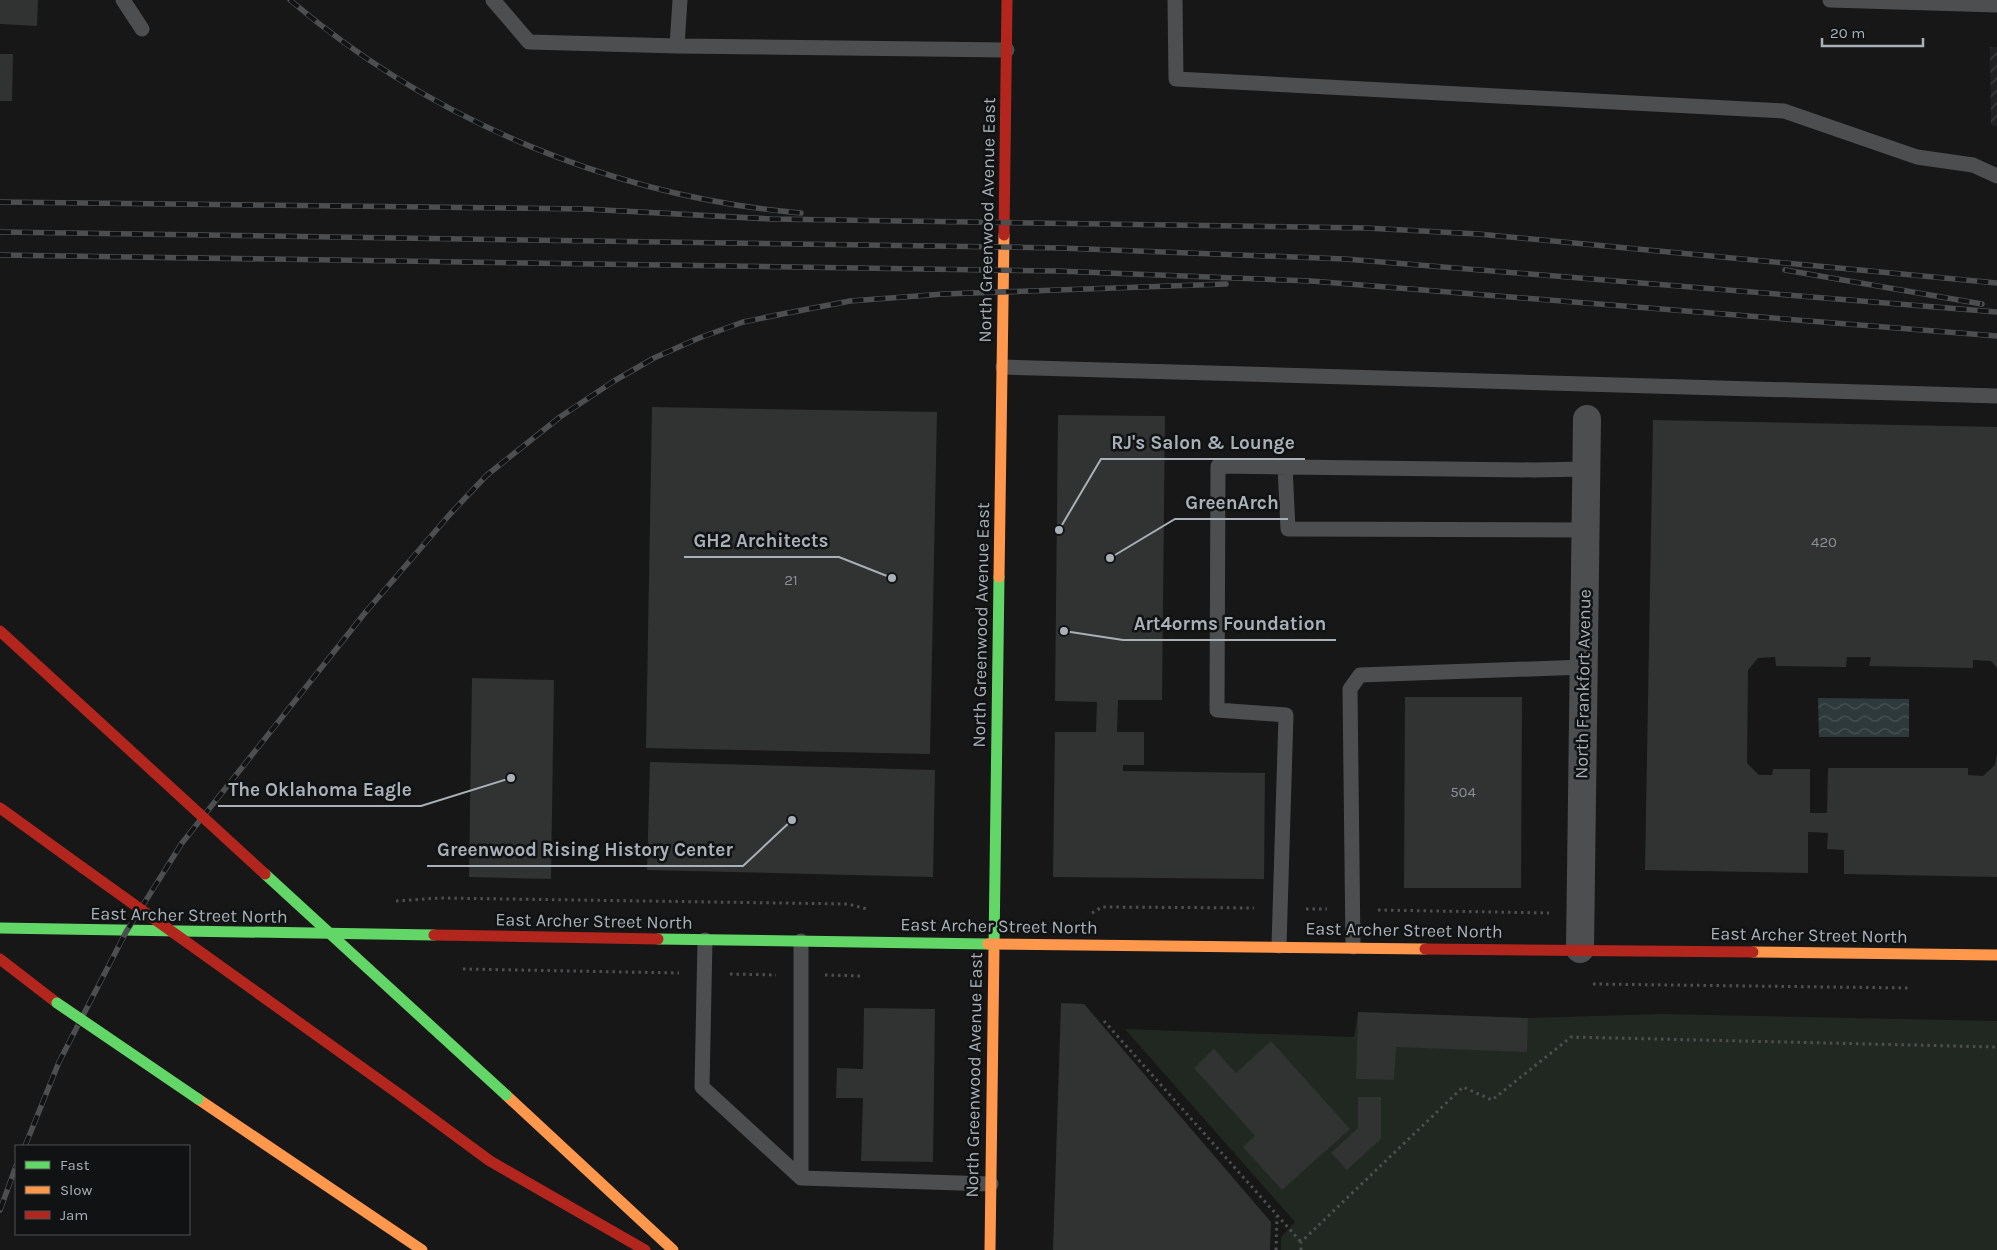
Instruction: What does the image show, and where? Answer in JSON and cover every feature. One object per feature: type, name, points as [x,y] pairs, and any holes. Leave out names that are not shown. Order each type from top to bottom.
[{"type":"main road","name":"North Greenwood Avenue East","points":[[990,1250],[1008,0]]},
{"type":"main road","points":[[0,631],[673,1250]]},
{"type":"main road","points":[[0,808],[490,1160],[646,1250]]},
{"type":"main road","name":"East Archer Street North","points":[[0,928],[993,944],[1997,955]]},
{"type":"main road","points":[[0,959],[57,1003],[422,1250]]},
{"type":"main road","points":[[0,974],[57,1003]]},
{"type":"street","name":"North Frankfort Avenue","points":[[1580,949],[1587,419]]},
{"type":"lane","points":[[123,0],[142,29]]},
{"type":"lane","points":[[492,0],[529,42],[678,46],[1007,50]]},
{"type":"lane","points":[[678,46],[680,0]]},
{"type":"lane","points":[[1175,0],[1176,79],[1784,111],[1917,157],[1974,165],[1997,176]]},
{"type":"lane","points":[[1830,0],[1997,5]]},
{"type":"lane","points":[[1002,367],[1997,396]]},
{"type":"lane","points":[[1279,946],[1286,715],[1217,710],[1218,466],[1586,469]]},
{"type":"lane","points":[[1285,466],[1288,530],[1533,532],[1586,530]]},
{"type":"lane","points":[[1353,947],[1350,689],[1360,675],[1584,667]]},
{"type":"lane","points":[[705,940],[702,1087],[801,1178],[991,1184]]},
{"type":"lane","points":[[801,1178],[802,941]]},
{"type":"path","name":"East Archer Street North","points":[[420,899],[848,904],[872,910]]},
{"type":"path","points":[[1104,1021],[1301,1242],[1302,1250]]},
{"type":"path","points":[[1301,1242],[1463,1087],[1492,1100],[1571,1036],[1997,1047]]},
{"type":"path","points":[[1276,1250],[1277,1216]]},
{"type":"shaded area","points":[[1990,47],[1997,47],[1997,126],[1991,125]]},
{"type":"shaded area","points":[[1358,1012],[1528,1018],[1663,1014],[1997,1021],[1997,1250],[1281,1250],[1281,1237],[1295,1222],[1125,1029],[1354,1037]]},
{"type":"water","points":[[1818,698],[1909,699],[1909,737],[1819,737]]},
{"type":"building","points":[[0,0],[38,0],[37,26],[0,24]]},
{"type":"building","points":[[0,54],[13,54],[12,101],[0,101]]},
{"type":"building","points":[[652,407],[937,412],[930,754],[646,748]]},
{"type":"building","points":[[1058,415],[1165,416],[1162,700],[1118,700],[1117,732],[1144,732],[1144,765],[1123,765],[1123,771],[1265,773],[1264,879],[1053,877],[1055,732],[1096,732],[1097,702],[1055,701]]},
{"type":"building","points":[[1653,420],[1997,427],[1997,668],[1991,661],[1973,660],[1973,668],[1869,666],[1871,657],[1847,657],[1846,667],[1776,666],[1775,657],[1758,658],[1748,670],[1747,763],[1759,775],[1772,775],[1773,769],[1810,769],[1810,813],[1827,813],[1828,768],[1968,768],[1968,775],[1983,776],[1995,765],[1997,754],[1997,877],[1844,874],[1844,850],[1827,849],[1828,833],[1808,832],[1808,873],[1645,870]]},
{"type":"building","points":[[472,678],[554,680],[551,879],[469,877]]},
{"type":"building","points":[[1405,697],[1522,697],[1521,888],[1404,888]]},
{"type":"building","points":[[650,762],[935,770],[933,877],[647,870]]},
{"type":"building","points":[[1061,1003],[1084,1004],[1271,1222],[1270,1250],[1053,1250]]},
{"type":"building","points":[[864,1008],[935,1009],[933,1162],[861,1161],[863,1098],[836,1098],[837,1068],[863,1069]]},
{"type":"building","points":[[1358,1012],[1528,1018],[1527,1052],[1396,1047],[1394,1080],[1356,1079]]},
{"type":"building","points":[[1271,1041],[1350,1129],[1282,1190],[1243,1147],[1255,1136],[1194,1068],[1214,1049],[1236,1073]]},
{"type":"building","points":[[1358,1097],[1381,1097],[1381,1139],[1347,1170],[1331,1153],[1358,1128]]},
{"type":"railway","points":[[290,0],[345,43],[404,82],[465,116],[529,146],[595,170],[663,190],[731,204],[801,213]]},
{"type":"railway","points":[[0,202],[585,209],[771,219],[1366,228],[1478,234],[1997,283]]},
{"type":"railway","points":[[0,232],[1060,248],[1345,259],[1997,312]]},
{"type":"railway","points":[[0,255],[1057,271],[1311,281],[1997,336]]},
{"type":"railway","points":[[1785,270],[1982,304]]},
{"type":"railway","points":[[25,1145],[59,1062],[126,932],[182,843],[364,614],[451,513],[487,475],[560,417],[614,381],[654,358],[699,338],[743,322],[782,314],[850,301],[944,294],[1226,284]]},
{"type":"railway","points":[[0,1210],[15,1169]]},
{"type":"traffic: fast","points":[[994,947],[999,577]]},
{"type":"traffic: fast","points":[[265,874],[506,1095]]},
{"type":"traffic: fast","points":[[0,928],[434,935]]},
{"type":"traffic: fast","points":[[658,939],[988,944]]},
{"type":"traffic: fast","points":[[57,1003],[198,1099]]},
{"type":"traffic: slow","points":[[999,577],[1004,235]]},
{"type":"traffic: slow","points":[[988,944],[1425,949]]},
{"type":"traffic: slow","points":[[990,1250],[994,947]]},
{"type":"traffic: slow","points":[[1753,952],[1997,955]]},
{"type":"traffic: slow","points":[[506,1095],[673,1250]]},
{"type":"traffic: slow","points":[[198,1099],[422,1250]]},
{"type":"traffic: jam","points":[[1004,235],[1007,0]]},
{"type":"traffic: jam","points":[[0,631],[265,874]]},
{"type":"traffic: jam","points":[[0,808],[83,868]]},
{"type":"traffic: jam","points":[[83,868],[403,1097]]},
{"type":"traffic: jam","points":[[434,935],[658,939]]},
{"type":"traffic: jam","points":[[1425,949],[1753,952]]},
{"type":"traffic: jam","points":[[0,959],[57,1003]]},
{"type":"traffic: jam","points":[[403,1097],[490,1161],[645,1250]]},
{"type":"place","name":"RJ's Salon & Lounge","points":[[1059,530]]},
{"type":"place","name":"GreenArch","points":[[1110,558]]},
{"type":"place","name":"GH2 Architects","points":[[892,578]]},
{"type":"place","name":"Art4orms Foundation","points":[[1064,631]]},
{"type":"place","name":"The Oklahoma Eagle","points":[[511,778]]},
{"type":"place","name":"Greenwood Rising History Center","points":[[792,820]]}]
